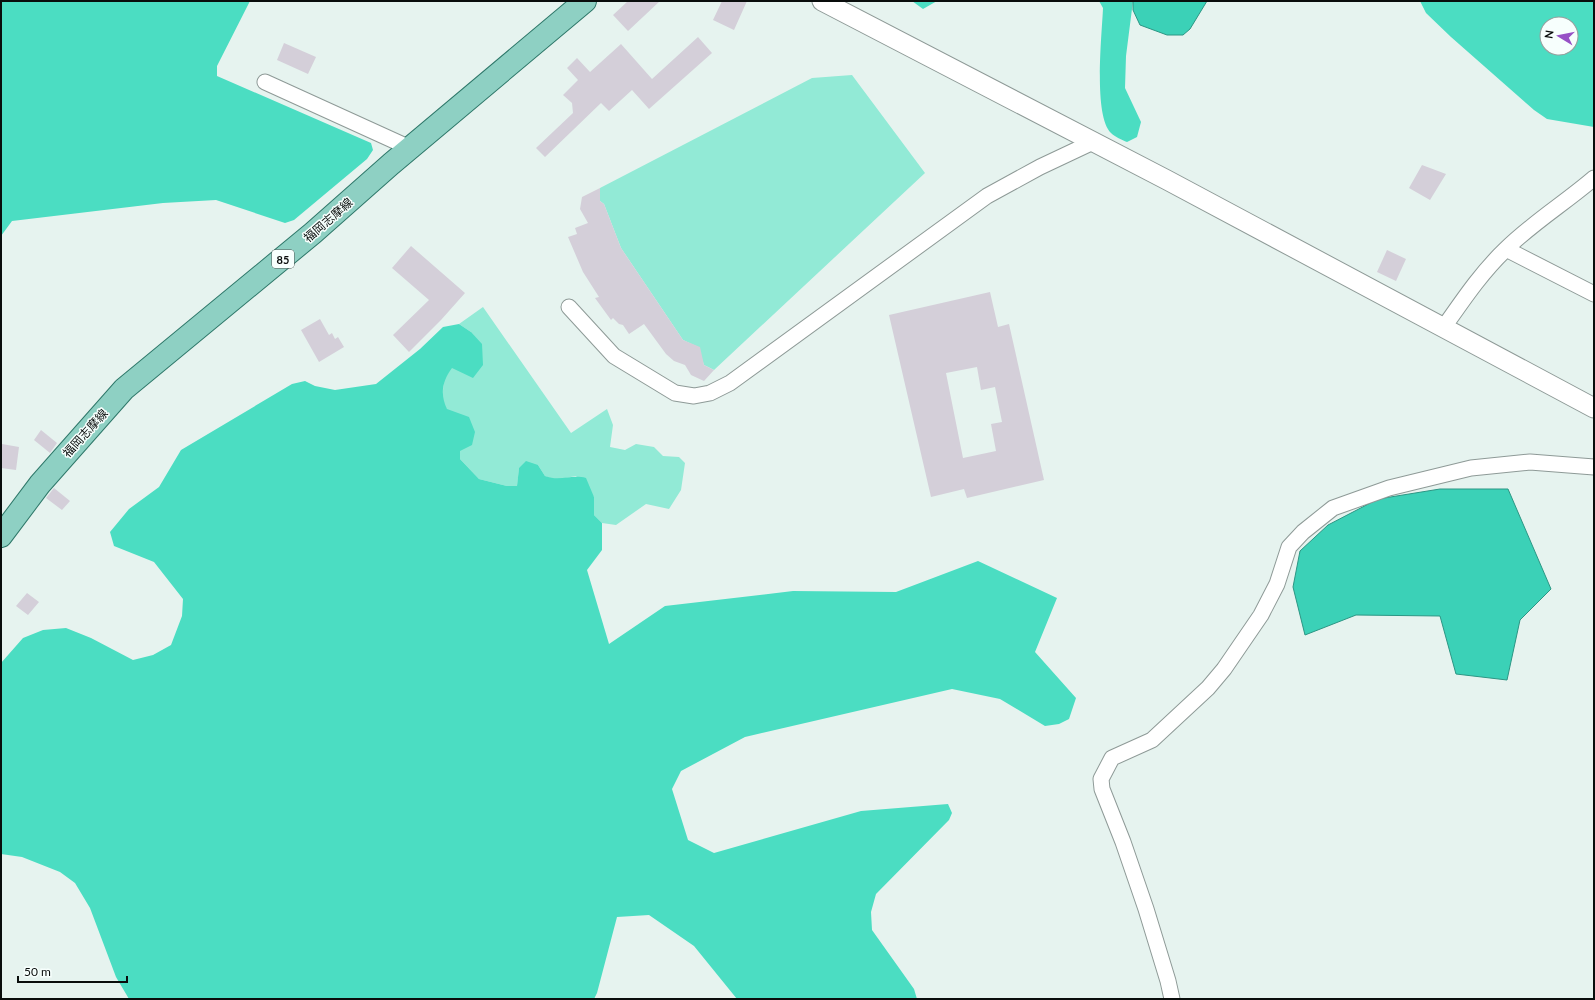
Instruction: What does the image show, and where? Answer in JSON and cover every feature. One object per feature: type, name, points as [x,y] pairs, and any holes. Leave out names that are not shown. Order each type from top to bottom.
[{"type":"main road","name":"福岡志摩線","points":[[1,536],[40,484],[124,389],[314,233],[410,148],[585,1]]},
{"type":"street","points":[[822,1],[1444,327],[1594,408]]},
{"type":"street","points":[[265,82],[410,148]]},
{"type":"street","points":[[569,307],[614,356],[675,393],[694,396],[710,393],[730,383],[987,196],[1040,167],[1093,142]]},
{"type":"street","points":[[1444,327],[1481,275],[1506,249],[1546,215],[1594,178]]},
{"type":"street","points":[[1506,249],[1592,288]]},
{"type":"street","points":[[1172,999],[1146,909],[1102,789],[1101,779],[1112,758],[1152,740],[1208,688],[1224,669],[1261,615],[1277,584],[1289,548],[1303,532],[1333,508],[1389,488],[1471,468],[1530,462],[1594,467]]},
{"type":"shaded area","points":[[1,1],[250,1],[217,66],[217,76],[371,143],[373,150],[367,159],[294,220],[285,223],[216,200],[163,203],[12,221],[1,236]]},
{"type":"shaded area","points":[[912,1],[937,1],[923,9]]},
{"type":"shaded area","points":[[1099,1],[1133,1],[1126,56],[1125,88],[1141,122],[1137,137],[1127,142],[1111,133],[1105,124],[1102,110],[1100,93],[1100,54],[1103,8]]},
{"type":"shaded area","points":[[1133,1],[1207,1],[1190,29],[1183,35],[1167,35],[1140,25],[1133,10]]},
{"type":"shaded area","points":[[1420,1],[1594,1],[1594,127],[1547,119],[1534,110],[1426,13]]},
{"type":"shaded area","points":[[852,75],[925,173],[714,370],[704,365],[698,347],[683,340],[621,248],[604,204],[600,201],[600,188],[812,78]]},
{"type":"shaded area","points":[[483,307],[571,433],[607,409],[613,425],[610,447],[625,450],[636,444],[654,447],[663,456],[679,457],[685,463],[681,490],[669,509],[646,504],[616,525],[602,523],[594,515],[594,497],[576,476],[555,480],[545,476],[538,465],[519,468],[517,487],[507,486],[479,479],[460,459],[460,451],[447,410],[442,400],[444,380],[471,332],[459,324]]},
{"type":"shaded area","points":[[459,324],[471,332],[482,344],[483,365],[473,378],[452,368],[444,383],[443,399],[447,409],[469,417],[475,432],[472,445],[460,451],[460,459],[479,479],[507,486],[517,486],[519,468],[526,461],[538,465],[545,476],[550,478],[586,478],[594,497],[594,515],[602,523],[602,550],[587,570],[609,644],[665,606],[793,591],[896,592],[978,561],[1057,598],[1035,652],[1076,698],[1069,719],[1059,724],[1045,726],[1000,699],[952,689],[745,737],[681,771],[672,789],[688,840],[714,853],[861,811],[948,804],[952,813],[949,820],[876,894],[871,912],[872,930],[914,989],[917,999],[737,999],[694,946],[649,915],[617,917],[597,993],[594,999],[129,999],[116,977],[90,908],[75,883],[60,872],[22,857],[1,854],[1,663],[23,638],[43,630],[66,628],[91,638],[133,660],[153,655],[171,645],[182,616],[183,599],[154,562],[114,546],[110,532],[129,509],[159,487],[181,450],[292,384],[305,381],[315,386],[335,390],[376,384],[420,349],[443,327]]},
{"type":"shaded area","points":[[1440,489],[1508,489],[1551,589],[1520,620],[1507,680],[1456,674],[1440,616],[1356,615],[1305,635],[1293,587],[1300,551],[1328,525],[1378,499]]},
{"type":"building","points":[[628,1],[660,1],[628,31],[613,15]]},
{"type":"building","points":[[722,1],[747,1],[734,30],[713,20]]},
{"type":"building","points":[[698,37],[712,53],[649,109],[632,90],[609,111],[601,103],[545,157],[536,148],[573,113],[572,103],[563,95],[578,80],[567,68],[577,58],[590,72],[621,44],[652,79]]},
{"type":"building","points":[[284,43],[316,57],[308,74],[277,60]]},
{"type":"building","points":[[1422,165],[1446,174],[1430,200],[1409,188]]},
{"type":"building","points":[[600,188],[600,201],[604,204],[621,248],[683,340],[700,347],[704,365],[714,370],[704,381],[691,375],[685,365],[674,361],[666,354],[644,324],[629,334],[623,325],[619,324],[613,318],[611,320],[595,298],[599,297],[583,272],[568,237],[577,234],[575,228],[588,223],[580,209],[582,197]]},
{"type":"building","points":[[411,246],[465,293],[409,352],[393,335],[429,300],[392,268]]},
{"type":"building","points":[[1387,250],[1406,259],[1396,281],[1377,272]]},
{"type":"building","points":[[990,292],[998,327],[1009,324],[1044,480],[967,498],[964,489],[931,497],[889,315]],"holes":[[[977,367],[981,390],[995,387],[1002,422],[991,424],[996,451],[963,458],[946,373]]]},
{"type":"building","points":[[320,319],[329,335],[332,333],[335,339],[338,337],[344,347],[319,362],[301,330]]},
{"type":"building","points":[[41,430],[57,443],[50,453],[34,440]]},
{"type":"building","points":[[2,444],[19,447],[16,470],[1,468]]},
{"type":"building","points":[[54,488],[70,501],[62,510],[46,498]]},
{"type":"building","points":[[27,593],[39,602],[28,615],[16,606]]}]
